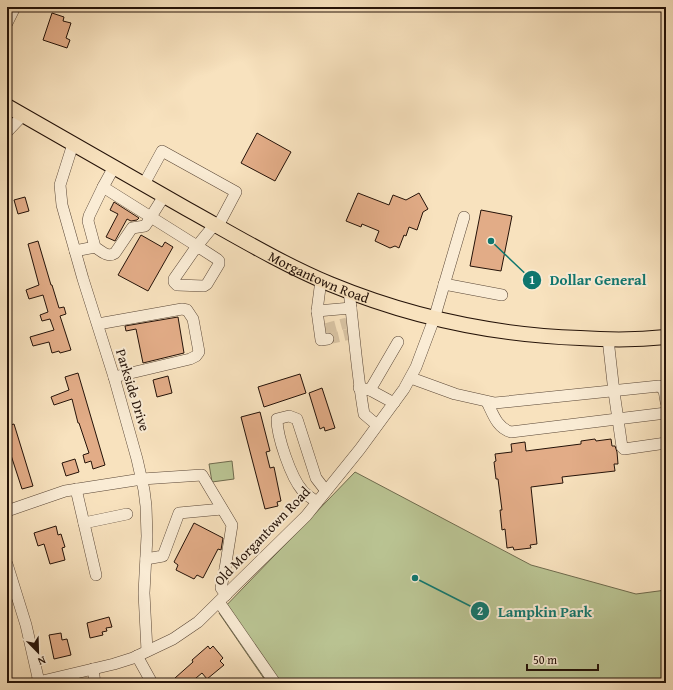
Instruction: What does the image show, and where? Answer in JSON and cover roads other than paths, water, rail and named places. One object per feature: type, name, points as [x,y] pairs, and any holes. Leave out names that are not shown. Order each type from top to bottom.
[{"type":"main road","name":"Morgantown Road","points":[[7,106],[283,262],[321,280],[374,301],[434,319],[476,328],[524,334],[560,338],[608,339],[666,337]]},
{"type":"street","points":[[7,23],[15,7]]},
{"type":"street","points":[[7,132],[23,115]]},
{"type":"street","name":"Parkside Drive","points":[[73,144],[62,178],[60,191],[62,205],[114,377],[142,478],[146,506],[146,559],[144,592],[147,652]]},
{"type":"street","points":[[103,188],[197,246],[216,225],[236,192],[162,151],[144,184]]},
{"type":"street","points":[[95,247],[88,220],[114,167]]},
{"type":"street","points":[[75,251],[95,247],[108,255],[112,255],[115,253],[132,228],[144,226],[151,218],[164,196]]},
{"type":"street","name":"Old Morgantown Road","points":[[37,682],[114,664],[147,652],[173,640],[187,631],[285,538],[326,491],[394,403],[411,378],[421,356],[434,319],[464,217]]},
{"type":"street","points":[[321,280],[317,311],[324,333]]},
{"type":"street","points":[[444,284],[502,295]]},
{"type":"street","points":[[349,291],[351,328],[365,389],[364,414],[377,425]]},
{"type":"street","points":[[317,311],[351,308]]},
{"type":"street","points":[[98,324],[182,309],[187,310],[193,319],[199,352],[196,356],[190,359],[114,377]]},
{"type":"street","points":[[608,339],[622,447],[624,449],[666,443]]},
{"type":"street","points":[[365,389],[398,342]]},
{"type":"street","points":[[411,378],[454,394],[487,402],[506,403],[659,386],[664,390],[666,402]]},
{"type":"street","points":[[365,389],[394,403]]},
{"type":"street","points":[[487,402],[495,420],[505,430],[511,432],[666,413]]},
{"type":"street","points":[[317,502],[302,490],[290,468],[277,428],[277,419],[289,416],[297,419],[316,478],[326,491]]},
{"type":"street","points":[[7,511],[76,489],[142,478],[202,475],[232,525],[221,588],[222,598],[275,683]]},
{"type":"street","points":[[76,489],[96,575]]},
{"type":"street","points":[[146,559],[163,556],[179,513],[222,509]]},
{"type":"street","points":[[84,523],[127,514]]},
{"type":"street","points":[[7,564],[26,624],[37,682]]},
{"type":"street","points":[[137,656],[152,683]]},
{"type":"street","points":[[93,669],[95,683]]},
{"type":"tunnel","points":[[325,329],[347,323]]},
{"type":"tunnel","points":[[328,339],[350,334]]},
{"type":"place","name":"Dollar General","points":[[491,241]]},
{"type":"place","name":"Lampkin Park","points":[[415,578]]}]
